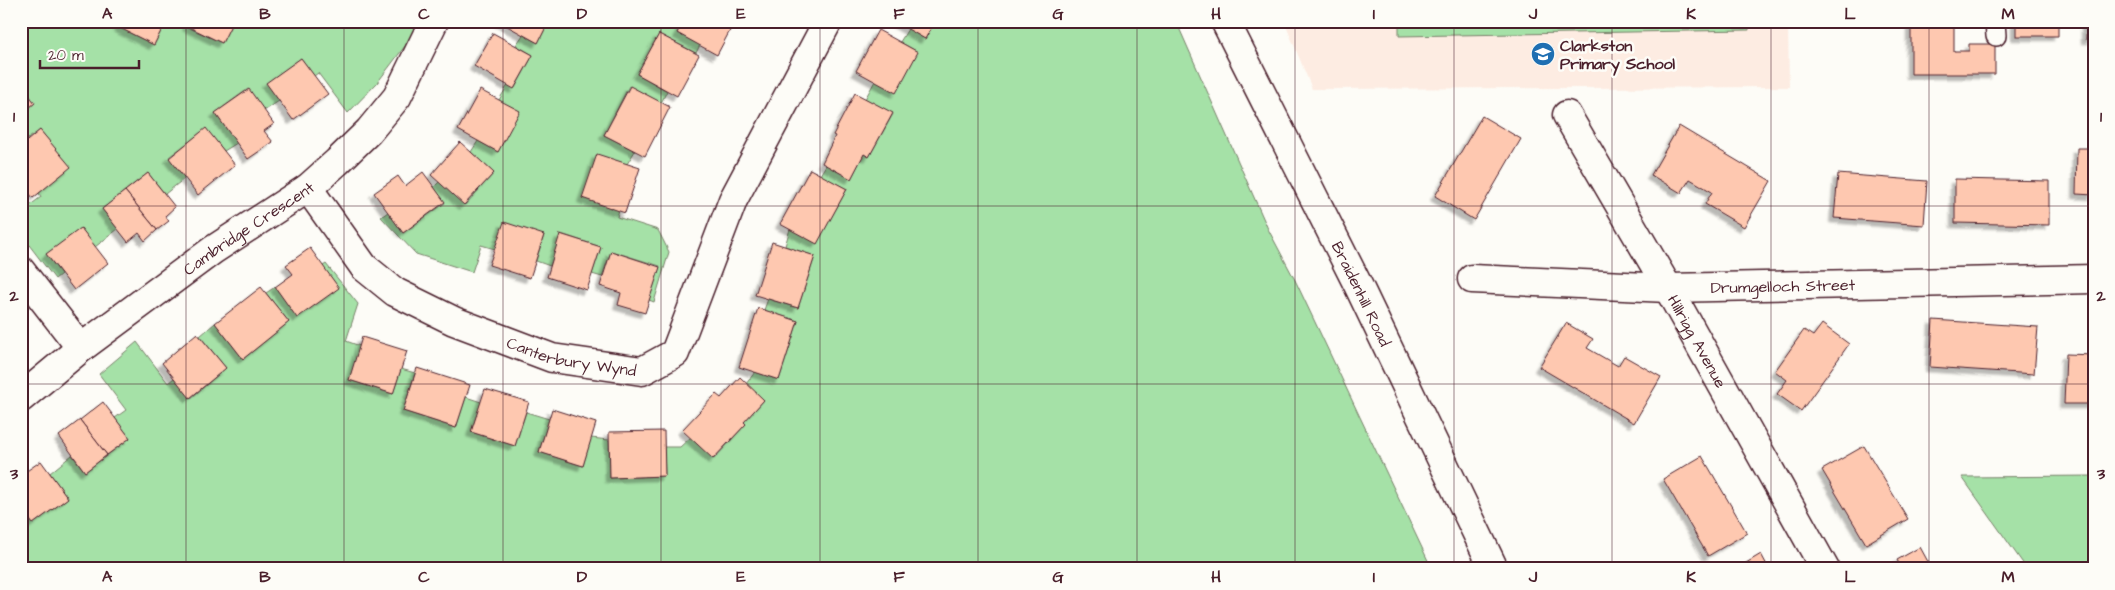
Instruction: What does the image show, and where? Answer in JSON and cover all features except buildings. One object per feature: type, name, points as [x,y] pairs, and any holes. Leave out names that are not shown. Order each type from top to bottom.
[{"type":"street","name":"Cambridge Crescent","points":[[21,398],[81,348],[213,250],[308,188],[369,131],[397,97],[434,21]]},
{"type":"street","name":"Canterbury Wynd","points":[[308,188],[364,267],[395,292],[454,321],[552,358],[642,371],[676,353],[733,200],[828,21]]},
{"type":"street","name":"Braidenhill Road","points":[[1225,21],[1358,285],[1494,569]]},
{"type":"street","name":"Hillrigg Avenue","points":[[1567,115],[1668,288],[1825,569]]},
{"type":"street","points":[[21,271],[81,348]]},
{"type":"street","name":"Drumgelloch Street","points":[[1472,279],[1668,288],[2094,279]]},
{"type":"shaded area","name":"Clarkston Primary School","points":[[1284,21],[1788,21],[1789,87],[1312,89]]},
{"type":"green space","points":[[21,21],[121,21],[118,27],[154,45],[166,21],[190,21],[187,27],[222,43],[233,21],[424,21],[377,83],[348,113],[318,73],[314,76],[301,58],[267,83],[279,101],[264,111],[248,89],[215,113],[237,143],[224,151],[206,129],[169,157],[185,178],[165,194],[148,173],[102,209],[118,229],[95,247],[81,228],[47,255],[61,274],[55,279],[23,237],[21,212],[41,197],[39,193],[70,167],[40,130],[21,144],[21,114],[35,103],[21,85]]},
{"type":"green space","points":[[549,21],[684,21],[677,33],[700,45],[696,53],[659,34],[637,74],[667,91],[661,103],[629,86],[604,135],[635,151],[627,164],[582,198],[619,210],[617,217],[658,230],[669,252],[654,302],[649,300],[660,266],[611,251],[602,277],[592,274],[601,247],[561,234],[550,266],[536,261],[544,235],[495,249],[481,245],[472,272],[416,254],[381,217],[388,212],[403,233],[445,203],[434,187],[439,182],[465,205],[494,173],[471,152],[478,141],[498,152],[499,100],[508,85],[515,88],[533,55],[516,45],[523,35],[538,43]]},
{"type":"green space","points":[[935,21],[1176,21],[1268,229],[1295,280],[1432,569],[21,569],[21,508],[33,524],[68,498],[50,473],[72,455],[85,472],[130,438],[115,418],[126,410],[99,374],[137,342],[168,383],[174,378],[191,398],[226,368],[200,336],[215,323],[243,359],[289,322],[266,293],[275,287],[297,317],[323,266],[326,264],[358,304],[346,341],[360,346],[349,380],[393,394],[401,369],[415,373],[403,411],[456,428],[466,397],[481,402],[471,432],[515,446],[526,412],[549,419],[539,452],[583,466],[591,438],[609,440],[610,478],[665,476],[664,447],[680,447],[691,437],[714,459],[746,424],[744,422],[764,400],[746,384],[755,372],[779,380],[798,321],[764,310],[768,299],[798,308],[815,256],[785,246],[790,229],[817,243],[847,189],[820,175],[826,165],[851,179],[864,154],[869,157],[893,114],[865,99],[875,81],[918,52],[900,42],[908,29],[925,39]]},
{"type":"green space","points":[[1399,21],[1749,21],[1749,30],[1399,36]]},
{"type":"green space","points":[[2094,476],[2094,569],[2027,569],[1962,477]]},
{"type":"place","name":"Clarkston Primary School","points":[[1543,54]]}]
